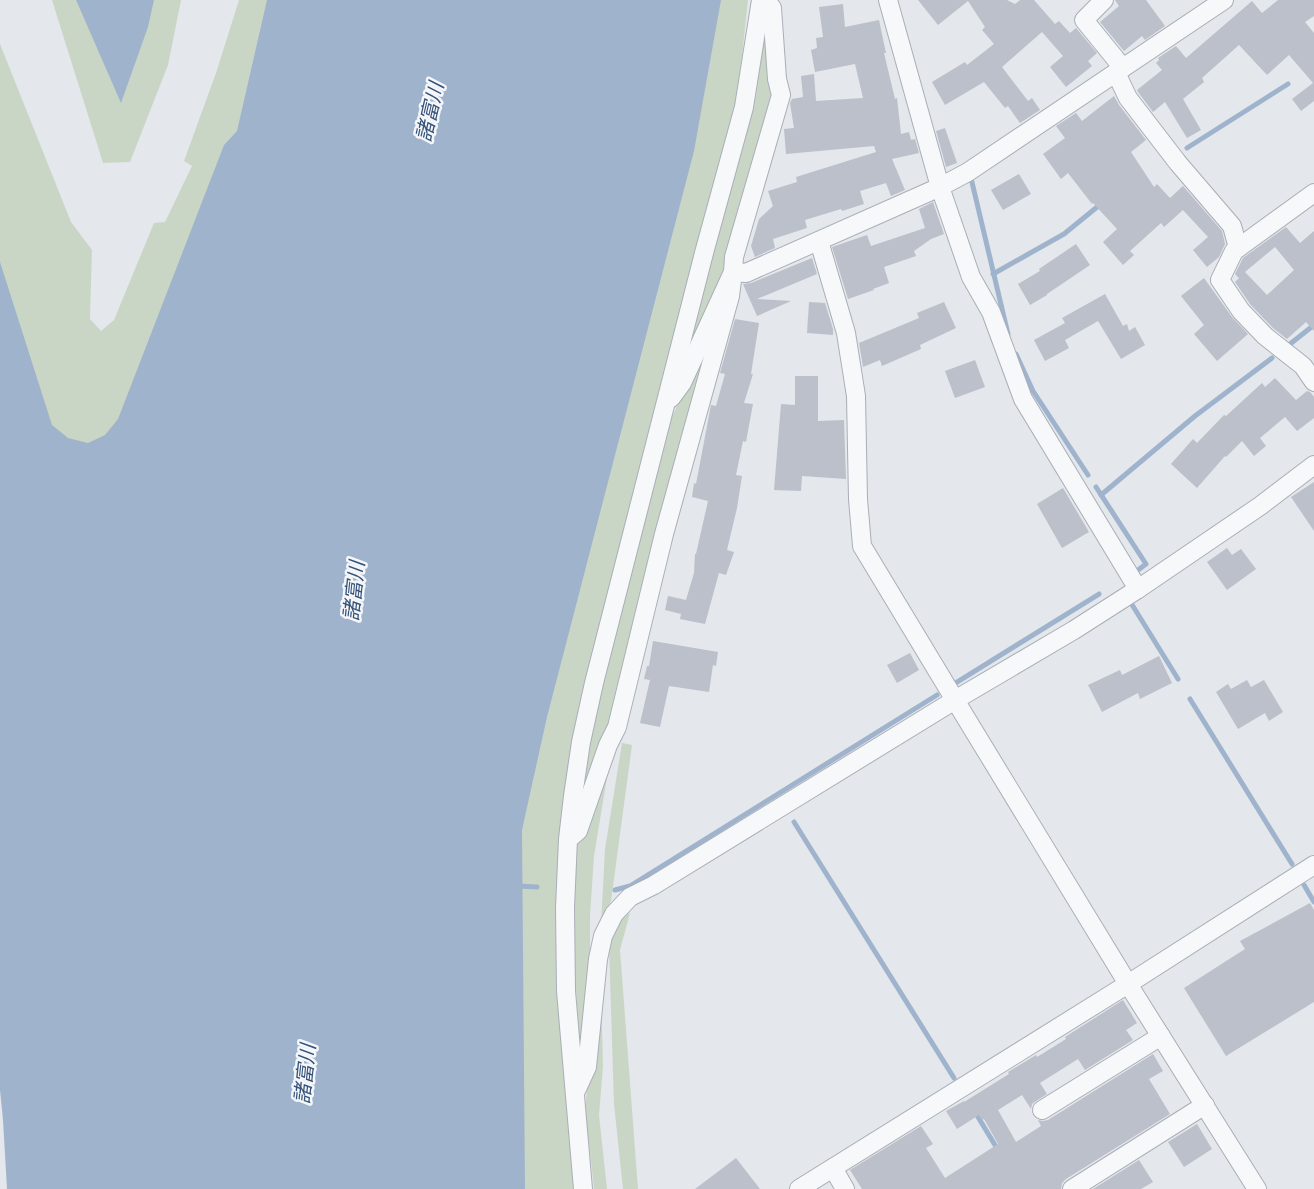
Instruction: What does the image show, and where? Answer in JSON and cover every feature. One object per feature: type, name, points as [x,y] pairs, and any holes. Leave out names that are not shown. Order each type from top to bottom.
[{"type":"street","points":[[583,1189],[566,991],[565,908],[568,839],[581,742],[664,407],[744,107],[761,0]]},
{"type":"street","points":[[568,839],[578,831],[608,745],[617,727],[664,534],[730,296],[734,257],[781,95],[777,79],[772,8],[766,0]]},
{"type":"street","points":[[888,0],[940,187],[971,276],[991,312],[1023,399],[1138,589]]},
{"type":"street","points":[[1104,0],[1084,20],[1119,71],[1128,98],[1171,154],[1232,226],[1238,248]]},
{"type":"street","points":[[733,272],[746,273],[940,187],[968,172],[1119,71],[1216,2]]},
{"type":"street","points":[[1314,193],[1233,251],[1220,280],[1241,311],[1265,336],[1303,366],[1314,382]]},
{"type":"street","points":[[819,241],[846,333],[856,396],[858,499],[862,546],[1128,984],[1257,1189]]},
{"type":"street","points":[[664,407],[682,383],[733,272]]},
{"type":"street","points":[[575,1093],[587,1066],[598,959],[603,936],[614,914],[630,897],[654,885],[955,700],[1074,630],[1260,506],[1314,465]]},
{"type":"street","points":[[799,1189],[1314,865]]},
{"type":"street","points":[[1042,1110],[1161,1036]]},
{"type":"street","points":[[1072,1189],[1204,1105]]},
{"type":"street","points":[[833,1168],[845,1189]]},
{"type":"green space","points":[[52,0],[181,0],[168,65],[130,162],[103,163]]},
{"type":"green space","points":[[239,0],[280,0],[254,111],[130,422],[72,478],[0,303],[0,44],[71,222],[92,250],[90,319],[101,331],[114,320],[154,223],[165,222],[192,166],[184,161],[216,73]]},
{"type":"green space","points":[[706,0],[748,0],[737,102],[560,842],[577,1189],[500,1189],[503,862]]},
{"type":"green space","points":[[766,10],[774,102],[720,290],[677,381],[756,96]]},
{"type":"green space","points":[[717,321],[608,731],[577,822],[591,732],[671,419]]},
{"type":"green space","points":[[622,743],[632,745],[611,901],[601,924],[605,849]]},
{"type":"green space","points":[[611,753],[594,856],[590,915],[590,973],[581,1060],[573,948],[577,846]]},
{"type":"green space","points":[[630,913],[620,950],[638,1189],[623,1189],[614,1104],[609,945],[620,918]]},
{"type":"green space","points":[[601,992],[603,1066],[599,1115],[607,1189],[594,1189],[585,1106]]},
{"type":"water","points":[[76,0],[154,0],[148,27],[121,103]]},
{"type":"water","name":"諸富川","points":[[267,0],[721,0],[694,151],[547,717],[522,830],[525,1189],[7,1189],[0,1090],[0,262],[52,425],[68,438],[88,443],[105,435],[118,419],[224,145],[237,131]]},
{"type":"building","points":[[918,0],[1007,0],[1015,4],[1020,0],[1034,0],[1055,24],[1059,21],[1070,33],[1076,28],[1097,53],[1088,61],[1092,66],[1066,87],[1050,67],[1063,56],[1042,32],[1002,67],[1028,101],[1032,98],[1040,110],[1020,123],[1008,106],[1005,108],[984,82],[945,105],[932,82],[965,62],[967,65],[994,44],[982,30],[985,27],[968,1],[938,25]]},
{"type":"building","points":[[1115,0],[1146,0],[1165,26],[1145,40],[1142,36],[1124,51],[1100,22],[1119,6]]},
{"type":"building","points":[[1278,0],[1314,0],[1314,16],[1305,22],[1314,33],[1314,101],[1301,111],[1292,99],[1313,83],[1289,55],[1267,75],[1239,45],[1202,78],[1204,82],[1183,99],[1201,130],[1187,138],[1165,102],[1153,112],[1137,90],[1162,70],[1156,63],[1158,58],[1176,46],[1186,58],[1252,1],[1262,13]]},
{"type":"building","points":[[843,4],[845,27],[879,20],[886,53],[884,53],[895,99],[897,98],[901,134],[909,132],[911,140],[915,139],[919,153],[892,159],[905,190],[891,196],[886,183],[860,191],[864,204],[805,220],[807,228],[773,239],[775,248],[755,257],[751,246],[759,219],[773,206],[768,191],[797,182],[796,177],[876,152],[874,146],[786,154],[784,129],[794,128],[790,103],[792,99],[803,97],[801,76],[814,74],[816,101],[863,98],[855,64],[815,72],[811,50],[817,48],[816,38],[823,37],[819,7]]},
{"type":"building","points":[[1114,96],[1146,140],[1131,152],[1154,187],[1157,184],[1170,198],[1183,186],[1222,231],[1225,244],[1219,257],[1207,267],[1193,250],[1208,237],[1183,210],[1164,227],[1161,223],[1130,251],[1134,255],[1123,265],[1103,242],[1117,229],[1092,204],[1068,173],[1061,179],[1043,154],[1065,138],[1056,126],[1076,113],[1082,121]]},
{"type":"building","points":[[945,128],[957,163],[946,167],[936,131]]},
{"type":"building","points":[[1019,174],[1031,194],[1003,210],[991,190]]},
{"type":"building","points":[[933,202],[944,234],[931,239],[914,251],[916,256],[884,267],[889,283],[848,299],[832,247],[867,235],[871,246],[925,228],[919,209]]},
{"type":"building","points":[[1286,227],[1300,243],[1314,231],[1314,331],[1306,322],[1287,339],[1250,304],[1235,282],[1239,278],[1235,274],[1243,258]],"holes":[[[1275,247],[1294,270],[1267,295],[1245,272]]]},
{"type":"building","points":[[1076,244],[1090,265],[1030,305],[1018,284]]},
{"type":"building","points":[[812,258],[817,274],[757,299],[791,301],[757,316],[743,284],[751,283]]},
{"type":"building","points":[[1204,278],[1232,317],[1248,334],[1217,361],[1194,334],[1204,325],[1181,296]]},
{"type":"building","points":[[1105,294],[1123,326],[1127,324],[1129,331],[1135,327],[1145,345],[1121,359],[1098,321],[1065,340],[1069,348],[1045,361],[1034,340],[1065,323],[1062,318]]},
{"type":"building","points":[[809,302],[825,303],[833,335],[807,333]]},
{"type":"building","points":[[944,302],[956,328],[920,345],[921,349],[882,366],[880,360],[863,367],[859,343],[919,318],[917,313]]},
{"type":"building","points":[[735,319],[759,323],[751,374],[753,374],[744,403],[753,404],[746,442],[743,441],[736,475],[742,476],[727,550],[734,552],[726,575],[719,573],[705,624],[680,619],[681,614],[665,610],[668,596],[686,600],[694,573],[695,554],[708,501],[692,497],[694,483],[696,484],[711,405],[716,406],[725,374],[720,373]]},
{"type":"building","points":[[975,360],[985,387],[955,398],[945,371]]},
{"type":"building","points":[[795,376],[818,376],[818,421],[844,420],[846,479],[802,476],[801,491],[774,490],[781,404],[795,405]]},
{"type":"building","points":[[1275,378],[1296,400],[1307,391],[1310,392],[1314,397],[1314,418],[1297,431],[1285,417],[1260,438],[1266,446],[1254,456],[1242,441],[1225,456],[1197,488],[1171,464],[1193,439],[1197,443],[1224,415],[1226,416],[1262,383],[1265,387]]},
{"type":"building","points":[[1314,482],[1314,531],[1291,497]]},
{"type":"building","points":[[1063,488],[1089,532],[1062,548],[1037,504]]},
{"type":"building","points":[[1227,548],[1232,555],[1241,549],[1256,569],[1227,590],[1207,562]]},
{"type":"building","points":[[653,641],[718,652],[716,666],[713,665],[709,692],[669,686],[660,727],[640,723],[650,680],[644,679],[647,666],[649,666]]},
{"type":"building","points":[[910,653],[919,670],[897,683],[887,665]]},
{"type":"building","points":[[1159,656],[1172,683],[1140,699],[1138,693],[1102,712],[1088,685],[1120,670],[1122,675]]},
{"type":"building","points":[[1247,680],[1251,687],[1264,680],[1283,712],[1269,721],[1265,713],[1238,729],[1216,692],[1228,684],[1231,689]]},
{"type":"building","points":[[1310,903],[1314,910],[1314,1002],[1226,1056],[1184,988],[1245,949],[1240,941]]},
{"type":"building","points":[[1123,1000],[1137,1023],[1126,1030],[1133,1040],[1085,1070],[1078,1059],[1040,1083],[1047,1094],[1032,1104],[1031,1109],[1022,1095],[998,1110],[1016,1142],[1041,1126],[1038,1120],[1048,1120],[1153,1054],[1163,1071],[1149,1079],[1170,1114],[1066,1179],[1061,1189],[862,1189],[850,1170],[921,1126],[933,1144],[926,1148],[945,1178],[998,1144],[984,1119],[982,1120],[979,1115],[957,1129],[946,1111],[1066,1039],[1065,1037]]},
{"type":"building","points":[[1197,1124],[1212,1149],[1184,1167],[1168,1142]]},
{"type":"building","points":[[736,1158],[760,1189],[695,1189]]},
{"type":"building","points":[[1139,1160],[1153,1182],[1141,1189],[1093,1189]]},
{"type":"waterway","points":[[1187,148],[1288,84]]},
{"type":"waterway","points":[[971,178],[1008,334]]},
{"type":"waterway","points":[[993,274],[1064,234],[1102,203]]},
{"type":"waterway","points":[[1290,344],[1314,325]]},
{"type":"waterway","points":[[1016,354],[1033,391],[1088,475]]},
{"type":"waterway","points":[[1101,495],[1195,416],[1272,358]]},
{"type":"waterway","points":[[1096,487],[1146,564],[1138,570]]},
{"type":"waterway","points":[[957,682],[1099,594]]},
{"type":"waterway","points":[[1131,603],[1178,679]]},
{"type":"waterway","points":[[615,890],[630,886],[937,695]]},
{"type":"waterway","points":[[1190,699],[1292,864]]},
{"type":"waterway","points":[[794,822],[954,1078]]},
{"type":"waterway","points":[[1304,885],[1314,902]]},
{"type":"waterway","points":[[518,886],[537,887]]},
{"type":"waterway","points":[[975,1112],[998,1150]]}]
